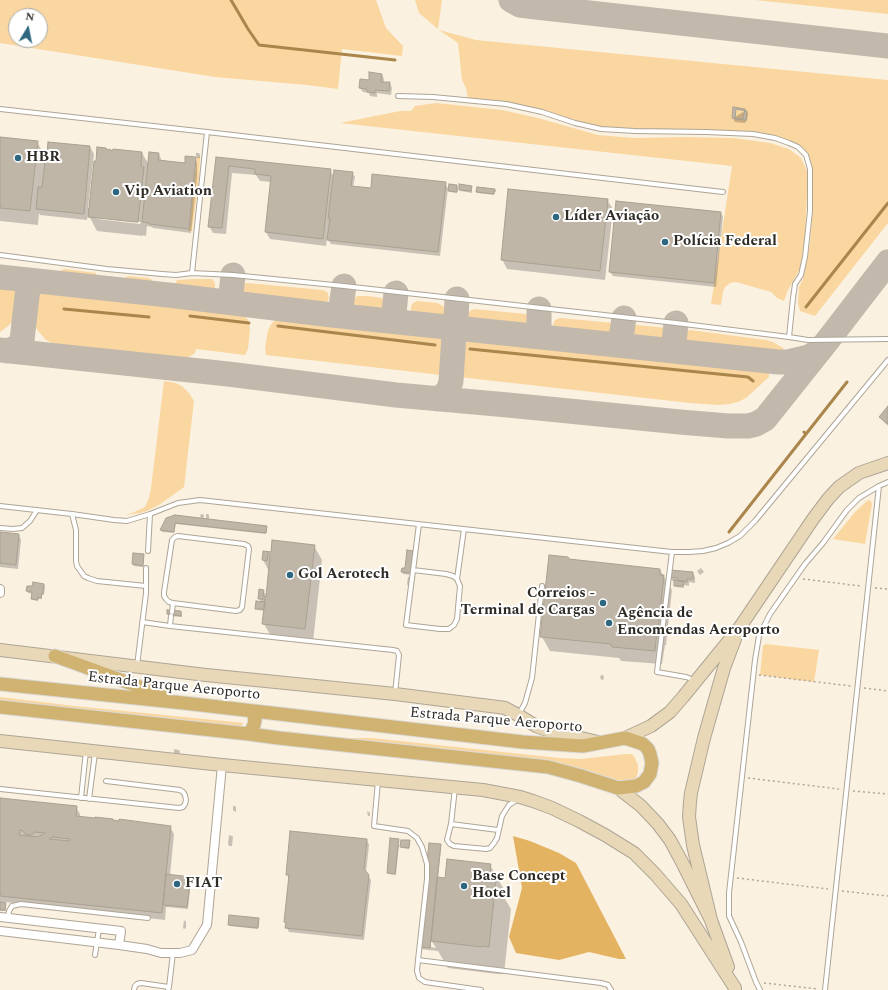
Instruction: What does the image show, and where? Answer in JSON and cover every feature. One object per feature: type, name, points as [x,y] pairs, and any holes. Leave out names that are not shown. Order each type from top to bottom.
[{"type":"main road","points":[[55,656],[184,703]]},
{"type":"main road","name":"Estrada Parque Aeroporto","points":[[0,684],[569,746],[583,746],[625,738]]},
{"type":"main road","points":[[0,707],[548,767],[618,788],[636,786],[644,782],[650,774],[652,763],[648,749],[643,744],[625,738]]},
{"type":"main road","points":[[249,734],[255,720],[253,712]]},
{"type":"main road","points":[[279,738],[277,729],[279,723],[286,715]]},
{"type":"street","name":"Estrada Parque Aeroporto","points":[[625,738],[651,726],[670,712],[740,627],[828,499],[839,487],[859,473],[886,461]]},
{"type":"street","points":[[736,989],[711,920],[692,845],[689,816],[691,793],[704,738],[724,668],[740,627]]},
{"type":"street","points":[[0,650],[214,676],[395,694],[505,708],[536,726],[547,730],[602,743]]},
{"type":"street","points":[[0,741],[378,781],[482,790],[520,797],[552,808],[579,821],[634,853],[656,874],[681,904],[736,989]]},
{"type":"street","points":[[0,931],[97,942],[161,952],[180,953],[192,950],[207,925],[222,765]]},
{"type":"street","points":[[618,788],[641,806],[658,824],[670,840],[711,920]]},
{"type":"street","points":[[4,918],[121,931],[119,945]]},
{"type":"street","points":[[61,938],[63,924]]},
{"type":"lane","points":[[398,96],[433,97],[506,104],[542,112],[575,123],[601,129],[753,134],[776,138],[789,142],[798,147],[806,155],[810,169],[810,211],[805,257],[801,276],[795,284],[792,298],[789,337]]},
{"type":"lane","points":[[0,109],[723,192]]},
{"type":"lane","points":[[192,273],[207,132]]},
{"type":"lane","points":[[0,256],[162,274],[192,273],[233,275],[808,340],[888,339]]},
{"type":"lane","points":[[0,506],[127,521],[178,503],[200,500],[672,552],[703,551],[722,545],[740,536],[755,521],[888,360]]},
{"type":"lane","points":[[760,990],[729,916],[729,893],[753,675],[759,636],[770,614],[805,564],[823,543],[847,510],[859,498],[888,482]]},
{"type":"lane","points":[[825,990],[879,486]]},
{"type":"lane","points":[[0,528],[22,528],[30,521],[38,510]]},
{"type":"lane","points":[[72,514],[76,530],[76,561],[84,576],[97,581],[146,586]]},
{"type":"lane","points":[[148,551],[150,514]]},
{"type":"lane","points":[[419,524],[406,625],[440,629],[449,629],[454,625],[457,619],[460,586],[457,579],[464,529]]},
{"type":"lane","points":[[178,536],[244,544],[248,546],[249,549],[242,607],[240,610],[236,611],[173,603],[167,601],[164,596],[173,538],[178,536]]},
{"type":"lane","points":[[672,552],[657,672],[686,677],[696,681]]},
{"type":"lane","points":[[137,666],[146,586],[146,568]]},
{"type":"lane","points":[[414,570],[446,574],[457,579]]},
{"type":"lane","points":[[518,715],[525,703],[532,678],[542,586]]},
{"type":"lane","points":[[170,626],[173,603]]},
{"type":"lane","points":[[142,622],[397,651],[399,655],[395,694]]},
{"type":"lane","points":[[81,798],[91,751]]},
{"type":"lane","points":[[89,799],[91,751]]},
{"type":"lane","points":[[0,789],[179,808],[183,807],[185,804],[185,796],[180,790],[106,781]]},
{"type":"lane","points":[[378,781],[374,826],[408,831],[417,838],[427,864],[427,879],[417,971],[419,978],[425,982],[481,990]]},
{"type":"lane","points":[[456,788],[451,824],[447,840],[454,846],[486,849],[490,848],[498,836],[502,816],[509,805],[520,797]]},
{"type":"lane","points":[[451,824],[498,830]]},
{"type":"lane","points":[[4,918],[12,906],[21,904],[148,918]]},
{"type":"lane","points":[[95,955],[99,929]]},
{"type":"lane","points":[[134,990],[137,984],[169,989],[173,953]]},
{"type":"lane","points":[[418,960],[601,983],[608,985],[611,990]]},
{"type":"path","points":[[796,578],[888,589]]},
{"type":"path","points":[[753,675],[888,691]]},
{"type":"path","points":[[742,778],[888,794]]},
{"type":"path","points":[[731,877],[888,896]]},
{"type":"path","points":[[756,982],[825,990]]},
{"type":"shaded area","points":[[0,0],[376,0],[386,28],[403,46],[402,56],[342,49],[338,89],[215,77],[32,48],[48,48],[48,8],[8,8],[8,44],[0,43]]},
{"type":"shaded area","points":[[415,0],[442,0],[438,29],[419,13]]},
{"type":"shaded area","points":[[755,0],[888,0],[888,14]]},
{"type":"shaded area","points":[[439,30],[476,40],[888,80],[888,223],[815,316],[800,311],[798,303],[799,287],[803,279],[810,243],[813,207],[813,171],[809,158],[800,148],[761,135],[608,129],[498,102],[468,98],[466,88],[462,80],[458,43]]},
{"type":"shaded area","points":[[436,103],[502,110],[538,118],[598,135],[635,138],[734,138],[770,143],[789,149],[801,158],[807,171],[807,195],[805,236],[801,267],[788,290],[784,301],[777,298],[771,292],[736,282],[730,283],[725,287],[721,305],[711,304],[732,166],[340,123],[400,111],[411,111],[415,106]]},
{"type":"shaded area","points":[[197,157],[200,157],[199,179],[192,231],[188,231]]},
{"type":"shaded area","points":[[65,269],[96,273],[97,277],[95,280],[89,280],[60,275],[59,273],[61,270]]},
{"type":"shaded area","points":[[129,276],[148,278],[152,281],[146,286],[124,283],[123,280]]},
{"type":"shaded area","points":[[212,279],[215,283],[215,288],[209,292],[177,289],[175,285],[177,280]]},
{"type":"shaded area","points":[[247,283],[323,290],[327,292],[329,297],[327,303],[323,306],[248,297],[240,290],[241,284]]},
{"type":"shaded area","points":[[0,285],[12,287],[18,294],[20,301],[16,318],[0,332]]},
{"type":"shaded area","points":[[40,291],[237,312],[244,315],[248,320],[250,329],[248,349],[245,355],[196,349],[195,353],[186,359],[88,349],[52,343],[46,340],[38,331],[33,322],[33,304],[36,292]]},
{"type":"shaded area","points":[[357,296],[382,298],[386,303],[386,306],[381,312],[359,310],[354,307],[353,303]]},
{"type":"shaded area","points":[[417,301],[437,303],[443,306],[450,314],[450,320],[415,316],[411,312],[411,308],[412,304]]},
{"type":"shaded area","points":[[474,309],[526,314],[529,318],[528,322],[523,328],[464,320],[463,318],[465,314]]},
{"type":"shaded area","points":[[283,317],[437,334],[443,338],[447,349],[441,375],[266,355],[265,348],[268,330],[272,323]]},
{"type":"shaded area","points":[[560,318],[614,323],[617,330],[615,334],[610,337],[559,332],[555,329],[553,324],[555,320]]},
{"type":"shaded area","points":[[636,325],[668,328],[669,336],[659,343],[639,340],[633,336],[631,332],[632,327]]},
{"type":"shaded area","points":[[690,330],[766,340],[783,348],[783,356],[689,348],[685,345],[683,340],[684,333]]},
{"type":"shaded area","points":[[474,340],[765,371],[769,374],[769,377],[746,398],[738,402],[719,405],[459,377],[463,349],[467,342]]},
{"type":"shaded area","points":[[164,381],[176,383],[183,387],[194,401],[184,487],[159,505],[147,511],[125,515],[145,507],[149,498]]},
{"type":"shaded area","points":[[868,500],[871,501],[872,504],[865,544],[833,539],[855,512]]},
{"type":"shaded area","points":[[766,644],[819,650],[814,682],[760,675],[763,646]]},
{"type":"shaded area","points":[[0,697],[244,723],[240,727],[0,705]]},
{"type":"shaded area","points":[[287,731],[336,738],[372,738],[559,758],[581,759],[632,754],[638,765],[638,772],[636,778],[630,783],[616,782],[594,772],[573,768],[286,735]]},
{"type":"shaded area","points":[[513,836],[530,841],[559,853],[576,863],[626,959],[619,959],[589,952],[559,960],[516,953],[509,937],[522,888]]},
{"type":"building","points":[[369,72],[382,74],[381,82],[390,82],[389,91],[375,90],[375,93],[367,92],[367,89],[359,88],[360,79],[369,80]]},
{"type":"building","points":[[733,107],[745,109],[743,119],[732,118]]},
{"type":"building","points":[[736,109],[747,111],[746,120],[735,119]]},
{"type":"building","name":"HBR","points":[[0,137],[38,141],[30,211],[0,208]]},
{"type":"building","name":"Vip Aviation","points":[[48,142],[90,146],[84,214],[36,209],[38,187],[42,187]]},
{"type":"building","name":"Vip Aviation","points":[[97,147],[106,148],[108,150],[110,149],[112,151],[113,149],[142,152],[141,166],[144,167],[138,222],[88,217]]},
{"type":"building","points":[[149,152],[159,153],[158,160],[185,163],[185,156],[196,157],[189,229],[142,222]]},
{"type":"building","points":[[216,157],[331,169],[323,239],[265,232],[271,176],[255,174],[255,169],[229,166],[222,228],[208,227]]},
{"type":"building","points":[[334,170],[353,172],[351,186],[371,188],[372,174],[446,182],[438,252],[327,240]]},
{"type":"building","points":[[449,184],[457,185],[457,192],[448,191]]},
{"type":"building","points":[[459,184],[472,186],[471,191],[459,190]]},
{"type":"building","points":[[477,187],[495,189],[495,192],[494,191],[494,194],[476,192]]},
{"type":"building","name":"Líder Aviação","points":[[508,189],[608,199],[600,271],[501,260]]},
{"type":"building","name":"Polícia Federal","points":[[616,201],[721,212],[714,283],[609,272]]},
{"type":"building","points":[[888,406],[888,424],[879,417]]},
{"type":"building","points":[[175,515],[267,526],[266,533],[175,523],[174,532],[160,530],[166,518]]},
{"type":"building","points":[[0,532],[19,534],[16,565],[0,563]]},
{"type":"building","name":"Gol Aerotech","points":[[272,540],[315,545],[305,629],[262,624],[265,599],[258,599],[259,589],[264,590],[263,596],[266,597],[270,555],[268,554],[267,561],[262,560],[263,551],[271,552]]},
{"type":"building","points":[[407,550],[413,551],[411,573],[401,572],[402,568],[405,568]]},
{"type":"building","points":[[133,553],[144,554],[143,566],[132,564]]},
{"type":"building","name":"Correios - Terminal de Cargas","points":[[549,555],[568,557],[569,559],[660,569],[660,575],[664,575],[655,651],[612,647],[611,644],[540,637]]},
{"type":"building","points":[[670,570],[693,572],[693,579],[687,579],[687,582],[678,581],[678,578],[669,577]]},
{"type":"building","points":[[674,580],[684,581],[683,586],[674,586]]},
{"type":"building","points":[[33,582],[44,584],[41,598],[38,597],[37,600],[31,599],[32,592],[26,591],[27,586],[32,586]]},
{"type":"building","points":[[256,601],[265,602],[264,609],[255,609]]},
{"type":"building","points":[[167,610],[181,611],[181,616],[167,614]]},
{"type":"building","points":[[0,798],[77,806],[76,816],[113,819],[119,821],[119,819],[171,826],[162,913],[0,896]],"holes":[[[20,830],[29,835],[32,835],[34,832],[45,833],[38,837],[19,835]],[[53,837],[70,839],[70,841],[49,839]]]},
{"type":"building","points":[[290,831],[367,839],[364,869],[369,875],[362,936],[285,928],[286,923],[284,922],[289,875],[286,875]]},
{"type":"building","points":[[390,838],[399,839],[395,874],[387,873]]},
{"type":"building","points":[[401,840],[410,840],[409,848],[400,847]]},
{"type":"building","points":[[429,843],[441,844],[430,948],[418,947]]},
{"type":"building","name":"Base Concept Hotel","points":[[447,859],[491,864],[489,879],[496,880],[489,947],[431,941],[437,877],[445,878]]},
{"type":"building","name":"FIAT","points":[[166,874],[191,877],[187,907],[163,905]]},
{"type":"building","points":[[0,902],[6,903],[5,910],[0,910]]},
{"type":"building","points":[[229,915],[259,918],[258,928],[228,925]]},
{"type":"waterway","points":[[231,0],[259,45],[395,60]]},
{"type":"waterway","points":[[806,307],[888,203]]},
{"type":"waterway","points":[[64,309],[149,317]]},
{"type":"waterway","points":[[190,316],[249,323]]},
{"type":"waterway","points":[[278,326],[435,345]]},
{"type":"waterway","points":[[470,349],[748,377],[753,381]]},
{"type":"waterway","points":[[806,434],[847,382]]},
{"type":"waterway","points":[[729,532],[806,434],[804,432]]},
{"type":"taxiway","points":[[511,0],[520,5],[536,7],[888,46]]},
{"type":"taxiway","points":[[0,350],[228,374],[396,395],[680,422],[748,426],[765,419],[888,262]]},
{"type":"taxiway","points":[[233,275],[231,294],[233,301],[238,303]]},
{"type":"taxiway","points":[[0,277],[168,295],[332,315],[778,362],[788,362],[809,357],[820,350]]},
{"type":"taxiway","points":[[344,286],[341,307],[347,316]]},
{"type":"taxiway","points":[[8,351],[17,347],[22,340],[28,288]]},
{"type":"taxiway","points":[[387,320],[394,313],[396,293]]},
{"type":"taxiway","points":[[449,327],[454,323],[456,318],[457,299]]},
{"type":"taxiway","points":[[539,309],[539,331],[543,337]]},
{"type":"taxiway","points":[[624,318],[621,338],[627,346]]},
{"type":"taxiway","points":[[676,323],[674,343],[676,348],[681,352]]},
{"type":"taxiway","points":[[437,399],[444,395],[449,389],[451,381],[454,335]]},
{"type":"place","name":"HBR","points":[[18,158]]},
{"type":"place","name":"Vip Aviation","points":[[116,192]]},
{"type":"place","name":"Líder Aviação","points":[[556,217]]},
{"type":"place","name":"Polícia Federal","points":[[665,242]]},
{"type":"place","name":"Gol Aerotech","points":[[290,575]]},
{"type":"place","name":"Correios - Terminal de Cargas","points":[[603,603]]},
{"type":"place","name":"Agência de Encomendas Aeroporto","points":[[609,623]]},
{"type":"place","name":"FIAT","points":[[177,884]]},
{"type":"place","name":"Base Concept Hotel","points":[[464,886]]}]
